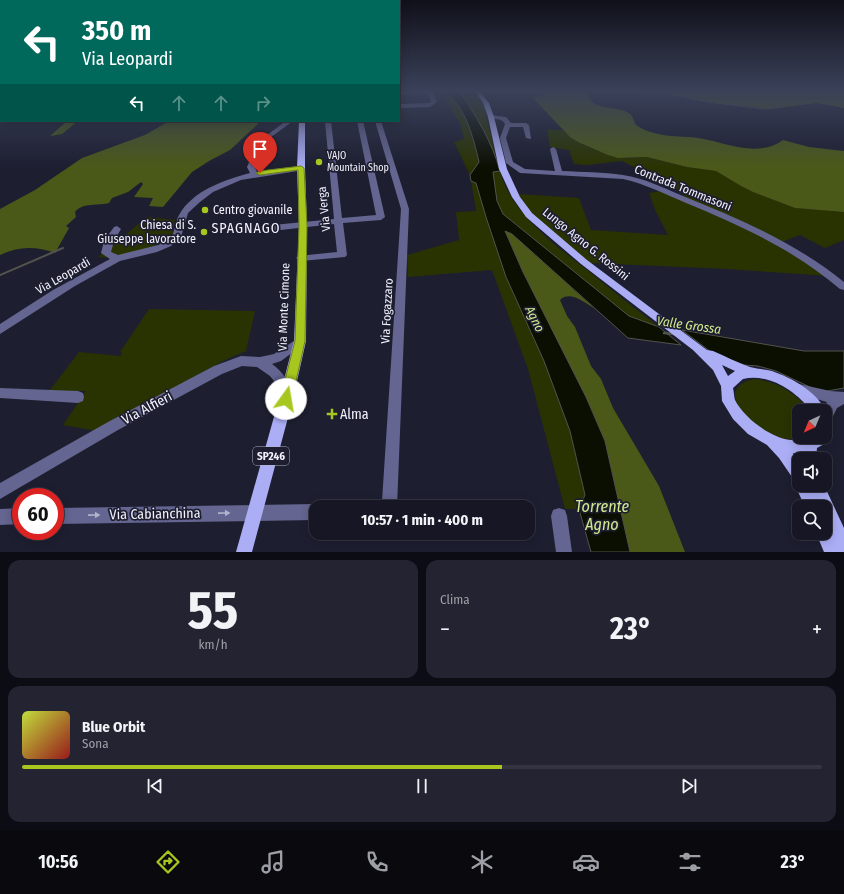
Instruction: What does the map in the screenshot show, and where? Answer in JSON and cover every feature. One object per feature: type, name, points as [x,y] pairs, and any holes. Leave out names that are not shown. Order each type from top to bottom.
[{"type":"main road","name":"Lungo Agno G. Rossini","points":[[491,117],[503,169],[516,197],[529,216],[584,262],[697,347]]},
{"type":"main road","name":"Via Monte Cimone","points":[[255,512],[287,396],[300,341],[303,226],[301,168],[302,122]]},
{"type":"main road","points":[[697,347],[726,363],[751,373]]},
{"type":"main road","points":[[697,347],[717,368],[727,386],[729,403],[735,413],[744,423],[768,439],[784,453],[792,465]]},
{"type":"main road","points":[[727,386],[732,379],[740,374],[751,373],[773,376],[795,388],[813,404]]},
{"type":"main road","points":[[768,439],[783,445],[798,447],[810,452],[816,444]]},
{"type":"main road","points":[[819,492],[844,547]]},
{"type":"main road","name":"SP246","points":[[244,552],[255,512]]},
{"type":"main road","points":[[827,540],[832,552]]},
{"type":"street","points":[[491,117],[503,118],[507,121],[508,125],[526,125],[529,138]]},
{"type":"street","points":[[255,174],[251,167],[254,160],[253,152],[265,139],[289,122]]},
{"type":"street","name":"Via Verga","points":[[301,258],[342,255],[337,222],[328,122]]},
{"type":"street","points":[[263,230],[381,217],[360,122]]},
{"type":"street","name":"Via Fogazzaro","points":[[378,122],[404,209],[387,500]]},
{"type":"street","name":"Contrada Tommasoni","points":[[508,125],[502,138],[510,163],[523,171],[623,177],[640,181],[777,241],[820,268],[844,287]]},
{"type":"street","points":[[553,150],[558,173]]},
{"type":"street","name":"Via Leopardi","points":[[0,330],[58,292],[117,259],[154,249],[174,240],[179,232],[180,220],[185,213],[203,196],[221,184],[255,174],[301,168]]},
{"type":"street","points":[[117,229],[109,241],[106,253],[117,259]]},
{"type":"street","name":"Via Alfieri","points":[[0,491],[113,426],[218,370],[241,361],[260,362],[277,358],[300,341]]},
{"type":"street","points":[[277,358],[295,365]]},
{"type":"street","points":[[260,362],[279,376],[286,388],[287,396]]},
{"type":"street","points":[[275,372],[295,365]]},
{"type":"street","points":[[795,388],[830,397],[844,398]]},
{"type":"street","points":[[0,393],[78,397]]},
{"type":"street","points":[[832,404],[844,398]]},
{"type":"street","name":"Via Cabianchina","points":[[64,516],[309,512]]},
{"type":"street","points":[[0,517],[12,516]]},
{"type":"street","points":[[559,516],[564,552]]},
{"type":"green space","points":[[456,117],[464,117],[474,142],[479,162],[470,175],[454,142],[464,139],[460,123]]},
{"type":"green space","points":[[476,117],[486,117],[496,157]]},
{"type":"green space","points":[[551,117],[632,117],[636,125],[642,129],[662,135],[700,138],[748,149],[760,149],[772,146],[783,140],[809,147],[844,151],[844,212],[795,208],[753,192],[716,171],[687,167],[647,157],[618,158],[578,142],[570,137]]},
{"type":"green space","points":[[66,122],[77,122],[62,134],[50,136]]},
{"type":"green space","points":[[167,122],[260,122],[230,150],[192,172],[163,207],[149,206],[153,198],[134,197],[143,184],[141,182],[128,192],[112,198],[109,203],[87,206],[78,209],[75,212],[76,217],[66,226],[69,228],[55,253],[41,249],[27,248],[14,250],[0,255],[0,209],[35,190],[82,158],[145,135]]},
{"type":"green space","points":[[547,130],[563,130],[578,142],[601,152],[625,158],[647,157],[687,167],[716,171],[753,192],[795,208],[844,212],[844,240],[825,248],[800,235],[782,242],[691,202],[678,190],[622,161],[586,165],[574,164],[569,150],[550,147]]},
{"type":"green space","points":[[500,171],[506,187],[515,202],[537,229],[659,327],[629,316],[503,214],[497,201],[493,172]]},
{"type":"green space","points":[[471,181],[476,183],[506,277],[544,361],[570,431],[585,495],[579,509],[565,509],[528,369],[492,270],[408,277],[407,255],[459,240],[456,212],[476,211]]},
{"type":"green space","points":[[661,191],[747,228],[829,276],[727,269],[590,263],[541,222],[528,209],[518,194],[579,198],[591,230],[668,235],[655,210],[649,193]]},
{"type":"green space","points":[[147,217],[175,220],[173,234],[164,242],[145,250],[114,258],[98,257]]},
{"type":"green space","points":[[505,231],[512,234],[595,309],[578,298],[568,296],[560,300],[567,316],[575,327],[591,366],[601,379],[613,408],[659,486],[685,552],[630,552],[605,441],[592,410],[523,272]]},
{"type":"green space","points":[[149,309],[255,311],[246,351],[223,361],[96,431],[63,425],[86,391],[64,391],[46,395],[79,352],[120,356],[122,353],[120,352]]},
{"type":"green space","points":[[755,379],[763,380],[786,389],[804,404],[792,404],[792,439],[775,436],[760,428],[746,417],[738,406],[735,394],[740,385]]},
{"type":"water","name":"Torrente Agno","points":[[464,117],[476,117],[488,139],[497,160],[500,171],[493,172],[497,201],[503,214],[629,316],[659,327],[681,345],[628,338],[512,234],[505,231],[523,272],[586,397],[605,441],[630,552],[591,552],[579,509],[585,495],[570,431],[544,361],[506,277],[476,183],[471,181],[470,175],[479,162],[468,124]]},
{"type":"water","points":[[682,330],[804,351],[844,351],[844,388],[827,391],[812,388],[776,371],[758,366],[744,365],[711,352]]},
{"type":"waterway","points":[[0,275],[63,248]]},
{"type":"waterway","name":"Valle Grossa","points":[[664,333],[674,334]]},
{"type":"place","name":"VAJO Mountain Shop","points":[[319,162]]},
{"type":"place","name":"Centro giovanile","points":[[205,210]]},
{"type":"place","name":"Chiesa di S. Giuseppe lavoratore","points":[[204,232]]},
{"type":"place","name":"Alma","points":[[332,414]]},
{"type":"district","name":"SPAGNAGO","points":[[246,228]]},
{"type":"route","points":[[260,173],[301,168],[303,226],[300,341],[286,399]]},
{"type":"water label","name":"Agno","points":[[535,319]]}]
